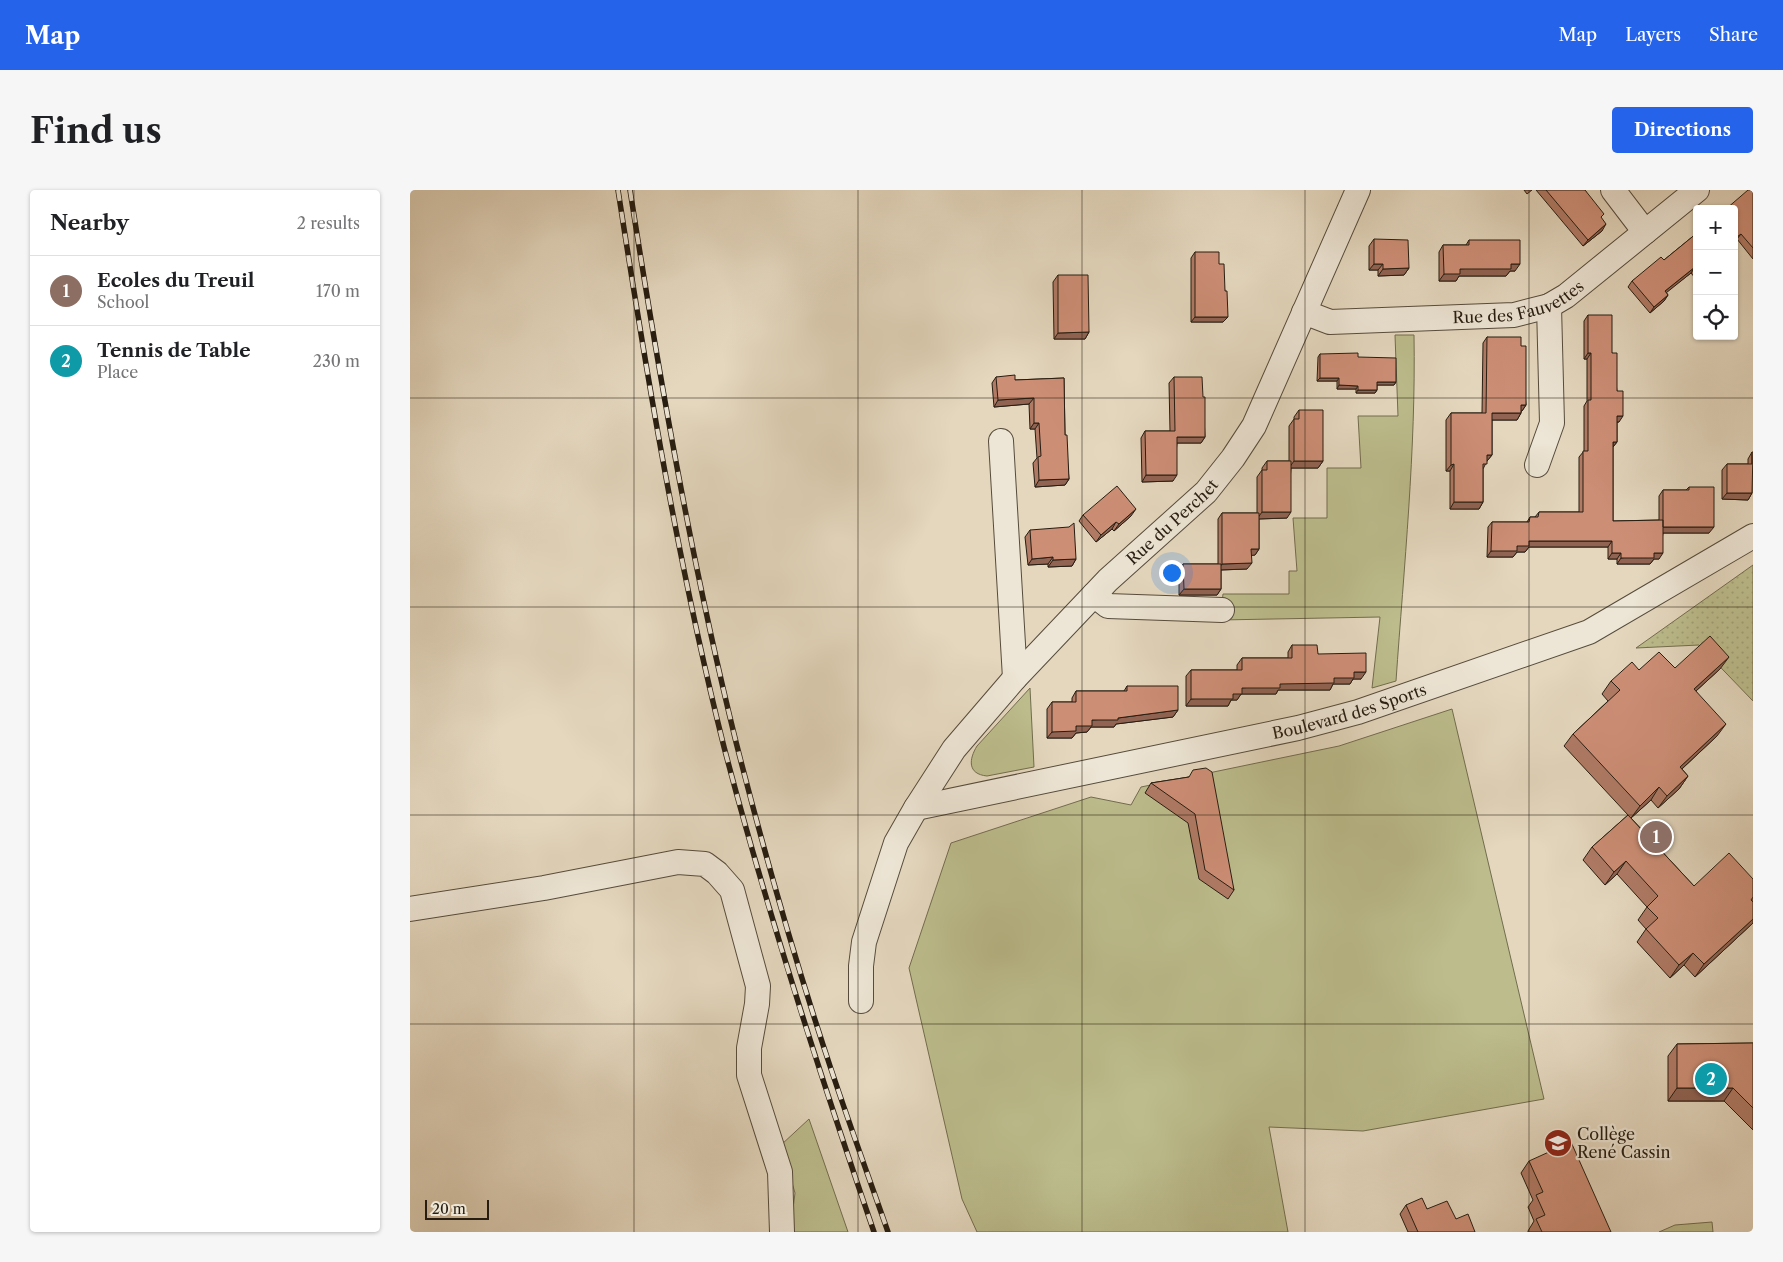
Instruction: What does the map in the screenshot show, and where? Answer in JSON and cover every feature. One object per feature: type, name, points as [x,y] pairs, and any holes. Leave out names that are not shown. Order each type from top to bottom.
[{"type":"street","name":"Rue du Perchet","points":[[861,1001],[861,966],[864,942],[896,843],[916,808],[954,749],[1015,678],[1108,580],[1206,492],[1233,458],[1254,426],[1358,190]]},
{"type":"street","points":[[1613,190],[1645,232]]},
{"type":"street","name":"Rue des Fauvettes","points":[[1304,312],[1330,322],[1514,315],[1549,306],[1566,296],[1697,190]]},
{"type":"street","points":[[1537,466],[1552,423],[1549,306]]},
{"type":"street","points":[[1001,442],[1015,678]]},
{"type":"street","name":"Boulevard des Sports","points":[[916,808],[1298,728],[1358,712],[1590,632],[1753,536]]},
{"type":"street","points":[[1094,595],[1108,606],[1222,610]]},
{"type":"street","points":[[410,909],[544,888],[678,862],[705,864],[717,872],[732,890],[758,986],[757,1004],[749,1048],[749,1074],[780,1172],[782,1232]]},
{"type":"green space","points":[[1395,335],[1414,335],[1409,508],[1396,681],[1372,688],[1380,617],[1220,620],[1223,594],[1289,594],[1289,571],[1297,571],[1293,518],[1327,518],[1327,468],[1361,468],[1358,416],[1398,416]]},
{"type":"green space","points":[[1753,565],[1753,701],[1699,645],[1636,648]]},
{"type":"green space","points":[[1030,688],[1034,767],[987,776],[976,772],[971,761],[977,746]]},
{"type":"green space","points":[[1452,709],[1544,1099],[1363,1131],[1269,1127],[1288,1232],[977,1232],[962,1199],[909,968],[951,843],[1091,797],[1131,805],[1141,787],[1339,746]]},
{"type":"green space","points":[[809,1119],[848,1232],[790,1232],[795,1193],[781,1145]]},
{"type":"green space","points":[[1712,1222],[1713,1232],[1659,1232],[1675,1225]]},
{"type":"building","points":[[1546,190],[1585,190],[1604,214],[1601,217],[1606,224],[1588,240]]},
{"type":"building","points":[[1748,190],[1753,190],[1753,248],[1741,234],[1738,236],[1738,205],[1731,205]]},
{"type":"building","points":[[1693,236],[1693,269],[1665,291],[1668,295],[1654,307],[1632,281],[1661,257],[1664,260]]},
{"type":"building","points":[[1374,239],[1408,240],[1409,268],[1383,269],[1383,264],[1374,264]]},
{"type":"building","points":[[1469,240],[1520,240],[1520,264],[1511,264],[1511,269],[1460,269],[1460,274],[1444,274],[1443,245],[1469,245]]},
{"type":"building","points":[[1195,252],[1219,252],[1219,264],[1224,264],[1228,317],[1195,317]]},
{"type":"building","points":[[1058,275],[1088,275],[1089,332],[1058,333]]},
{"type":"building","points":[[1588,315],[1612,315],[1612,353],[1617,353],[1617,391],[1623,391],[1623,416],[1617,416],[1617,442],[1613,442],[1613,521],[1663,520],[1663,553],[1654,553],[1654,558],[1621,558],[1621,553],[1612,553],[1612,541],[1529,541],[1529,546],[1517,546],[1517,551],[1491,551],[1492,522],[1529,522],[1530,517],[1538,517],[1539,512],[1583,512],[1583,451],[1588,451],[1588,400],[1591,400],[1591,353],[1588,353]]},
{"type":"building","points":[[1487,337],[1521,337],[1521,346],[1526,346],[1526,405],[1521,405],[1521,413],[1492,413],[1492,455],[1487,455],[1487,464],[1483,464],[1483,502],[1454,502],[1454,464],[1451,465],[1451,413],[1486,413]]},
{"type":"building","points":[[1358,353],[1358,357],[1396,358],[1396,382],[1377,382],[1377,390],[1358,390],[1358,386],[1339,385],[1339,378],[1320,378],[1320,354]]},
{"type":"building","points":[[1015,375],[1015,380],[1064,378],[1065,435],[1067,435],[1069,479],[1039,480],[1038,457],[1041,456],[1039,423],[1034,423],[1034,398],[998,400],[996,377]]},
{"type":"building","points":[[1174,377],[1202,377],[1203,397],[1205,397],[1205,437],[1177,437],[1177,475],[1146,475],[1145,431],[1175,431]]},
{"type":"building","points":[[1299,410],[1323,410],[1323,461],[1294,461],[1294,419],[1299,419]]},
{"type":"building","points":[[1753,452],[1752,493],[1727,493],[1727,464],[1752,464]]},
{"type":"building","points":[[1267,461],[1291,461],[1291,512],[1262,512],[1262,470],[1267,470]]},
{"type":"building","points":[[1117,486],[1136,509],[1119,524],[1116,522],[1101,535],[1083,515]]},
{"type":"building","points":[[1689,487],[1714,487],[1714,527],[1663,527],[1663,490],[1689,490]]},
{"type":"building","points":[[1222,513],[1259,513],[1259,549],[1251,549],[1252,563],[1222,564]]},
{"type":"building","points":[[1074,523],[1076,559],[1053,560],[1053,557],[1032,559],[1030,530],[1069,527]]},
{"type":"building","points":[[1183,564],[1221,564],[1221,589],[1184,589]]},
{"type":"building","points":[[1710,636],[1729,657],[1694,689],[1726,724],[1680,767],[1688,776],[1667,796],[1659,787],[1640,806],[1573,734],[1620,690],[1611,681],[1632,662],[1639,670],[1659,652],[1675,668]]},
{"type":"building","points":[[1292,645],[1317,645],[1318,654],[1366,653],[1366,672],[1354,672],[1354,678],[1334,678],[1334,683],[1280,684],[1280,688],[1242,688],[1242,694],[1233,694],[1233,699],[1191,699],[1191,670],[1242,670],[1242,658],[1292,658]]},
{"type":"building","points":[[1127,686],[1178,686],[1178,710],[1118,718],[1118,720],[1092,720],[1092,726],[1076,726],[1076,731],[1052,732],[1052,702],[1076,702],[1076,691],[1127,691]]},
{"type":"building","points":[[1206,768],[1212,772],[1234,890],[1205,870],[1195,814],[1151,783],[1189,777],[1193,770]]},
{"type":"building","points":[[1628,815],[1694,886],[1729,853],[1753,879],[1753,897],[1751,900],[1753,902],[1753,919],[1704,964],[1693,953],[1679,965],[1646,929],[1658,918],[1647,907],[1658,896],[1626,861],[1614,872],[1592,847]]},
{"type":"building","points":[[1753,1043],[1753,1108],[1733,1088],[1677,1088],[1677,1044]]},
{"type":"building","points":[[1571,1142],[1611,1232],[1542,1232],[1536,1219],[1545,1215],[1536,1195],[1543,1192],[1529,1161]]},
{"type":"building","points":[[1422,1198],[1427,1209],[1447,1201],[1456,1219],[1468,1214],[1475,1232],[1418,1232],[1406,1205]]},
{"type":"railway","points":[[618,190],[665,470],[707,678],[724,747],[794,991],[874,1232]]},
{"type":"railway","points":[[630,190],[652,329],[690,536],[736,742],[805,988],[888,1232]]},
{"type":"place","name":"Ecoles du Treuil","points":[[1656,837]]},
{"type":"place","name":"Tennis de Table","points":[[1711,1079]]},
{"type":"place","name":"Collège René Cassin","points":[[1558,1143]]}]
